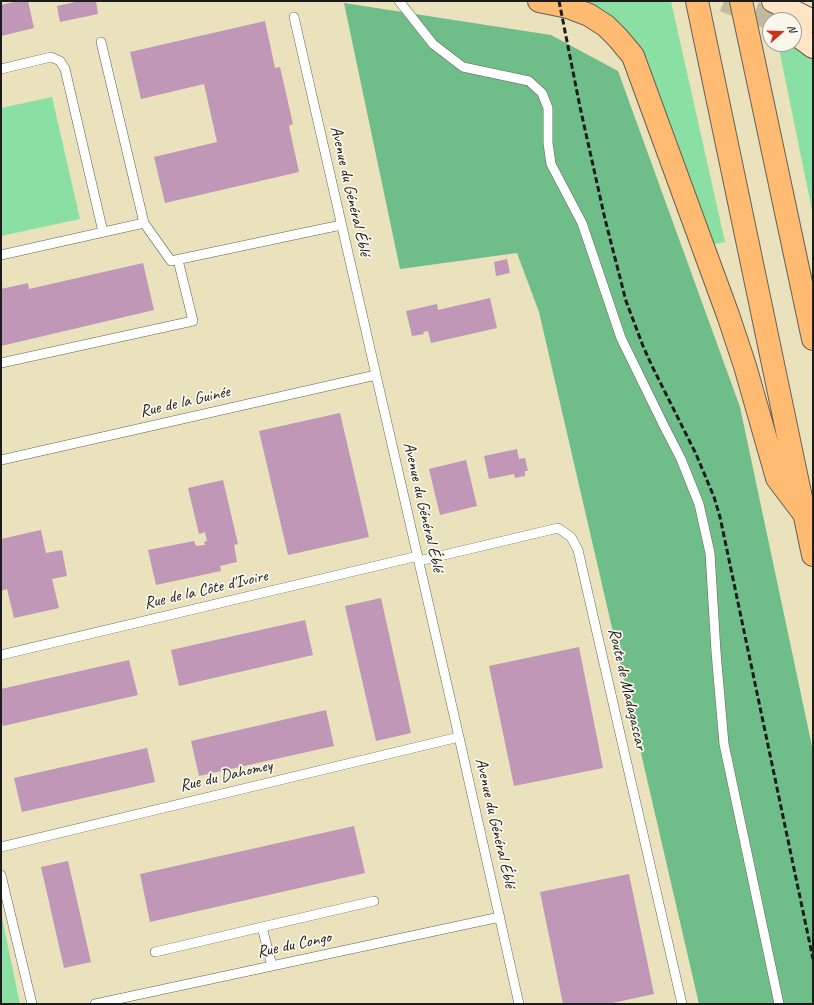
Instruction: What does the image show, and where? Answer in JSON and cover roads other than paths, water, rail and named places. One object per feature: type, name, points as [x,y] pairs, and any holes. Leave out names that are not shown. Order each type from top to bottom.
[{"type":"highway","points":[[539,1],[568,7],[589,15],[606,26],[633,56],[728,315],[745,366],[777,478],[805,515]]},
{"type":"highway","points":[[697,1],[813,555]]},
{"type":"highway","points":[[741,1],[813,339]]},
{"type":"main road","points":[[772,1],[813,21]]},
{"type":"main road","points":[[802,38],[813,46]]},
{"type":"lane","points":[[399,1],[433,44],[463,67],[529,81],[542,93],[548,108],[548,143],[551,164],[582,223],[621,338],[681,459],[697,498],[710,553],[716,652],[724,744],[779,1004]]},
{"type":"lane","name":"Avenue du Général Éblé","points":[[294,17],[519,1004]]},
{"type":"lane","points":[[101,42],[144,223],[171,262],[341,225]]},
{"type":"lane","points":[[1,69],[51,57],[60,61],[65,69],[103,232]]},
{"type":"lane","points":[[1,256],[144,223]]},
{"type":"lane","points":[[1,363],[192,322],[178,260]]},
{"type":"lane","name":"Rue de la Guinée","points":[[1,460],[376,375]]},
{"type":"lane","name":"Route de Madagascar","points":[[418,558],[558,528],[571,536],[578,550],[682,1004]]},
{"type":"lane","name":"Rue de la Côte d'Ivoire","points":[[1,655],[418,558]]},
{"type":"lane","name":"Rue du Dahomey","points":[[1,847],[459,736]]},
{"type":"lane","points":[[1,875],[32,1004]]},
{"type":"lane","points":[[155,952],[374,901]]},
{"type":"lane","name":"Rue du Congo","points":[[95,1004],[500,916]]},
{"type":"lane","points":[[262,927],[272,966]]},
{"type":"tunnel","points":[[724,1],[762,15]]},
{"type":"railway","points":[[559,1],[580,107],[605,219],[626,301],[652,366],[696,454],[714,497],[720,517],[813,959]]}]
